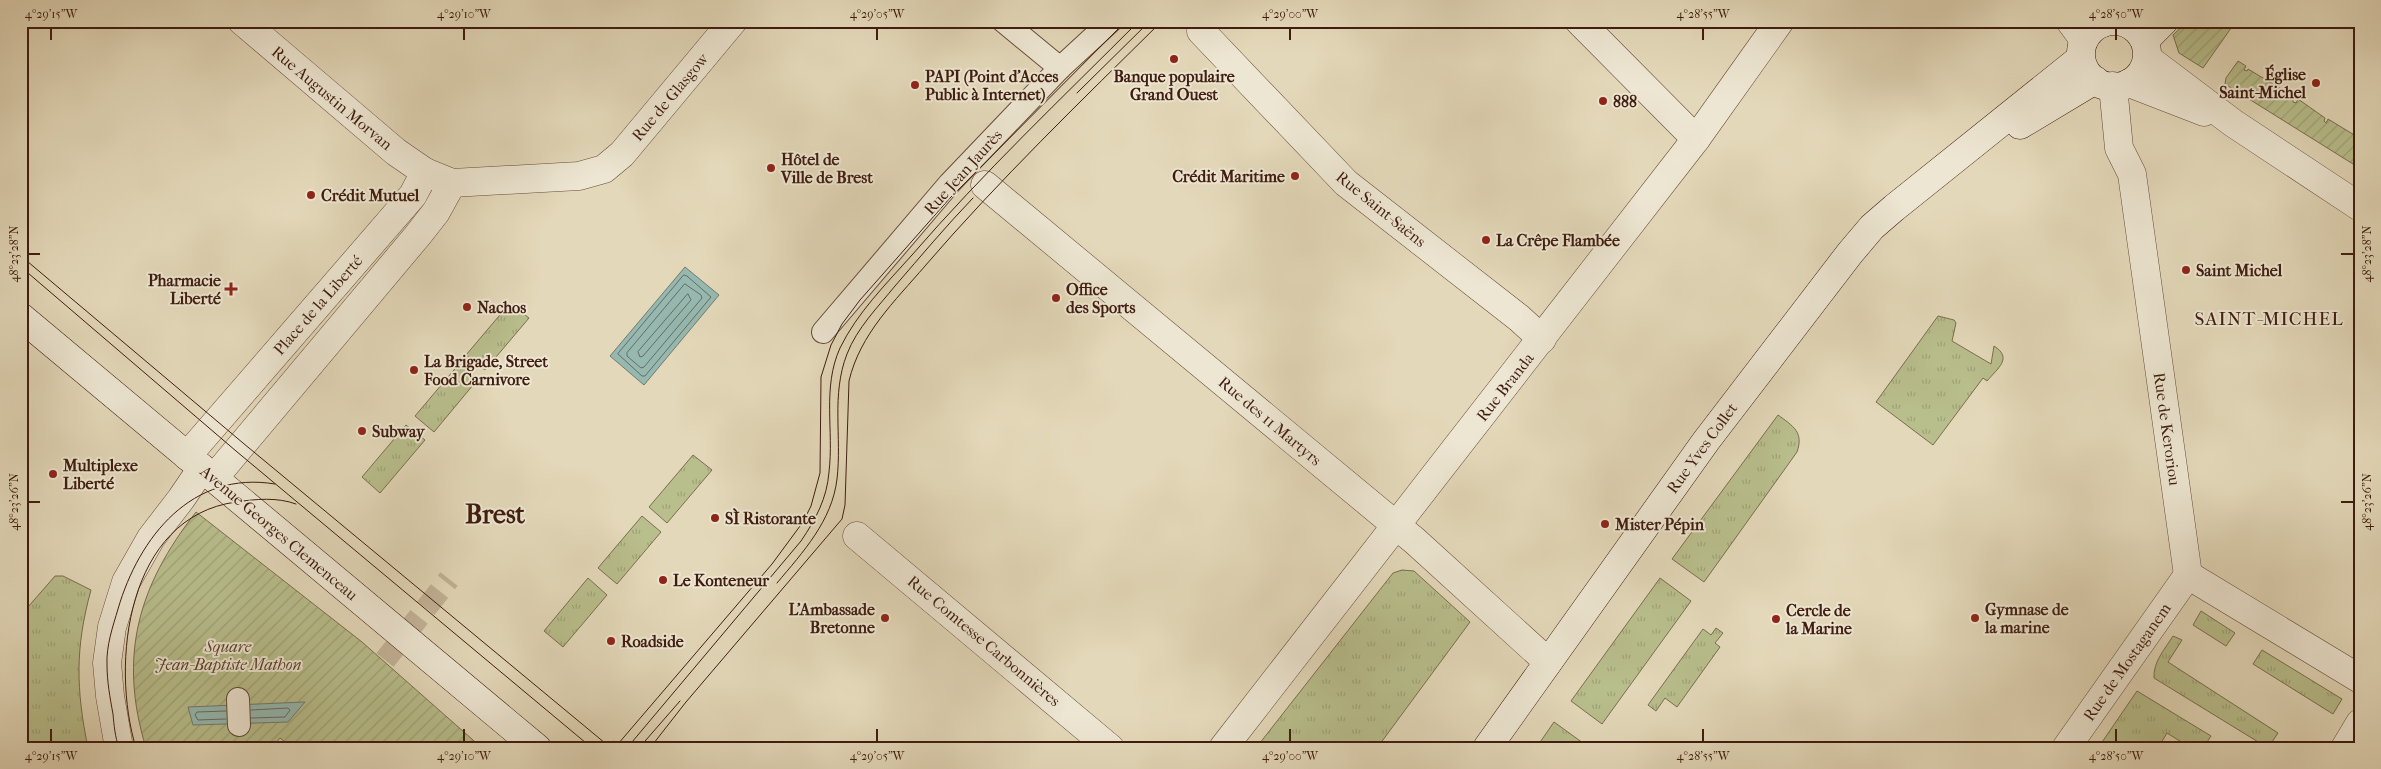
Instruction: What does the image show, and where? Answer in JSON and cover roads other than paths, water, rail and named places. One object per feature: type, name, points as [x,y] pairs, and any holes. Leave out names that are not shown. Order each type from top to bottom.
[{"type":"street","name":"Rue Augustin Morvan","points":[[242,21],[391,148],[425,172]]},
{"type":"street","name":"Rue de Glasgow","points":[[452,183],[579,176],[604,169],[622,154],[733,21]]},
{"type":"street","points":[[1004,21],[1060,68]]},
{"type":"street","name":"Rue Jean Jaurès","points":[[823,332],[950,183],[1060,68],[1111,21]]},
{"type":"street","points":[[1579,21],[1696,139]]},
{"type":"street","name":"Rue Branda","points":[[1224,748],[1696,139],[1780,21]]},
{"type":"street","name":"Rue Saint-Saëns","points":[[1197,26],[1346,183],[1519,318],[1542,339]]},
{"type":"street","points":[[2115,44],[2360,207]]},
{"type":"street","name":"Rue Yves Collet","points":[[1487,748],[1706,441],[1850,252],[1872,227],[1941,171],[2115,44]]},
{"type":"street","name":"Rue de Keroriou","points":[[2115,44],[2120,148],[2132,174],[2188,575]]},
{"type":"street","points":[[425,172],[452,183]]},
{"type":"street","name":"Place de la Liberté","points":[[201,467],[413,194],[425,172]]},
{"type":"street","name":"Place de la Liberté","points":[[201,467],[418,235],[436,212],[452,183]]},
{"type":"street","name":"Rue des 11 Martyrs","points":[[986,185],[1397,526],[1548,662]]},
{"type":"street","name":"Avenue Georges Clemenceau","points":[[21,317],[537,748]]},
{"type":"street","points":[[119,748],[110,696],[107,663],[115,618],[126,582],[147,545],[201,467]]},
{"type":"street","name":"Rue Comtesse Carbonnières","points":[[857,536],[1110,748]]},
{"type":"street","points":[[2188,575],[2360,679]]},
{"type":"street","name":"Rue de Mostaganem","points":[[2066,748],[2188,575]]},
{"type":"street","points":[[238,699],[239,725]]},
{"type":"street","points":[[2345,748],[2360,723]]},
{"type":"water","points":[[685,267],[719,295],[644,385],[610,356]]},
{"type":"water","points":[[305,702],[288,722],[193,725],[188,707]]},
{"type":"tunnel","points":[[385,660],[449,579]]},
{"type":"tram line","points":[[607,748],[613,741],[618,744],[772,564],[803,522],[811,506],[820,473],[821,377],[831,345],[842,324],[860,300],[950,198],[1126,21]]},
{"type":"tram line","points":[[627,748],[801,541],[816,516],[828,482],[831,378],[840,348],[863,311],[939,225],[1023,136],[1139,21]]},
{"type":"tram line","points":[[1077,93],[1150,21]]},
{"type":"tram line","points":[[650,748],[686,702],[842,519],[845,505],[849,381],[854,364],[870,333],[902,292],[982,203],[1041,141],[1162,21]]},
{"type":"tram line","points":[[777,583],[815,535],[823,522],[834,494],[838,463],[839,385],[842,369],[851,344],[875,310],[973,198]]},
{"type":"tram line","points":[[21,256],[611,748]]},
{"type":"tram line","points":[[21,267],[236,451],[592,748]]},
{"type":"tram line","points":[[119,748],[108,683],[108,651],[110,636],[127,582],[140,557],[155,534],[173,514],[194,498],[218,488],[245,482],[275,484]]},
{"type":"tram line","points":[[136,748],[128,714],[125,676],[127,637],[135,599],[150,564],[171,535],[199,513],[236,502],[251,500],[266,499],[296,504]]},
{"type":"tram line","points":[[639,748],[680,701]]},
{"type":"place","name":"Banque populaire Grand Ouest","points":[[1174,59]]},
{"type":"place","name":"Église Saint-Michel","points":[[2316,83]]},
{"type":"place","name":"PAPI (Point d'Acces Public à Internet)","points":[[915,85]]},
{"type":"place","name":"888","points":[[1603,101]]},
{"type":"place","name":"Hôtel de Ville de Brest","points":[[771,168]]},
{"type":"place","name":"Crédit Maritime","points":[[1295,176]]},
{"type":"place","name":"Crédit Mutuel","points":[[311,195]]},
{"type":"place","name":"La Crêpe Flambée","points":[[1486,240]]},
{"type":"place","name":"Saint Michel","points":[[2186,270]]},
{"type":"place","name":"Pharmacie Liberté","points":[[231,289]]},
{"type":"place","name":"Office des Sports","points":[[1056,298]]},
{"type":"place","name":"Nachos","points":[[467,307]]},
{"type":"place","name":"La Brigade, Street Food Carnivore","points":[[414,370]]},
{"type":"place","name":"Subway","points":[[362,431]]},
{"type":"place","name":"Multiplexe Liberté","points":[[53,474]]},
{"type":"place","name":"SÌ Ristorante","points":[[715,518]]},
{"type":"place","name":"Mister Pépin","points":[[1605,524]]},
{"type":"place","name":"Le Konteneur","points":[[663,580]]},
{"type":"place","name":"L'Ambassade Bretonne","points":[[885,618]]},
{"type":"place","name":"Gymnase de la marine","points":[[1975,618]]},
{"type":"place","name":"Cercle de la Marine","points":[[1776,619]]},
{"type":"place","name":"Roadside","points":[[611,641]]},
{"type":"district","name":"SAINT-MICHEL","points":[[2269,319]]},
{"type":"district","name":"Brest","points":[[495,514]]},
{"type":"park label","name":"Square Jean-Baptiste Mathon","points":[[228,655]]}]
